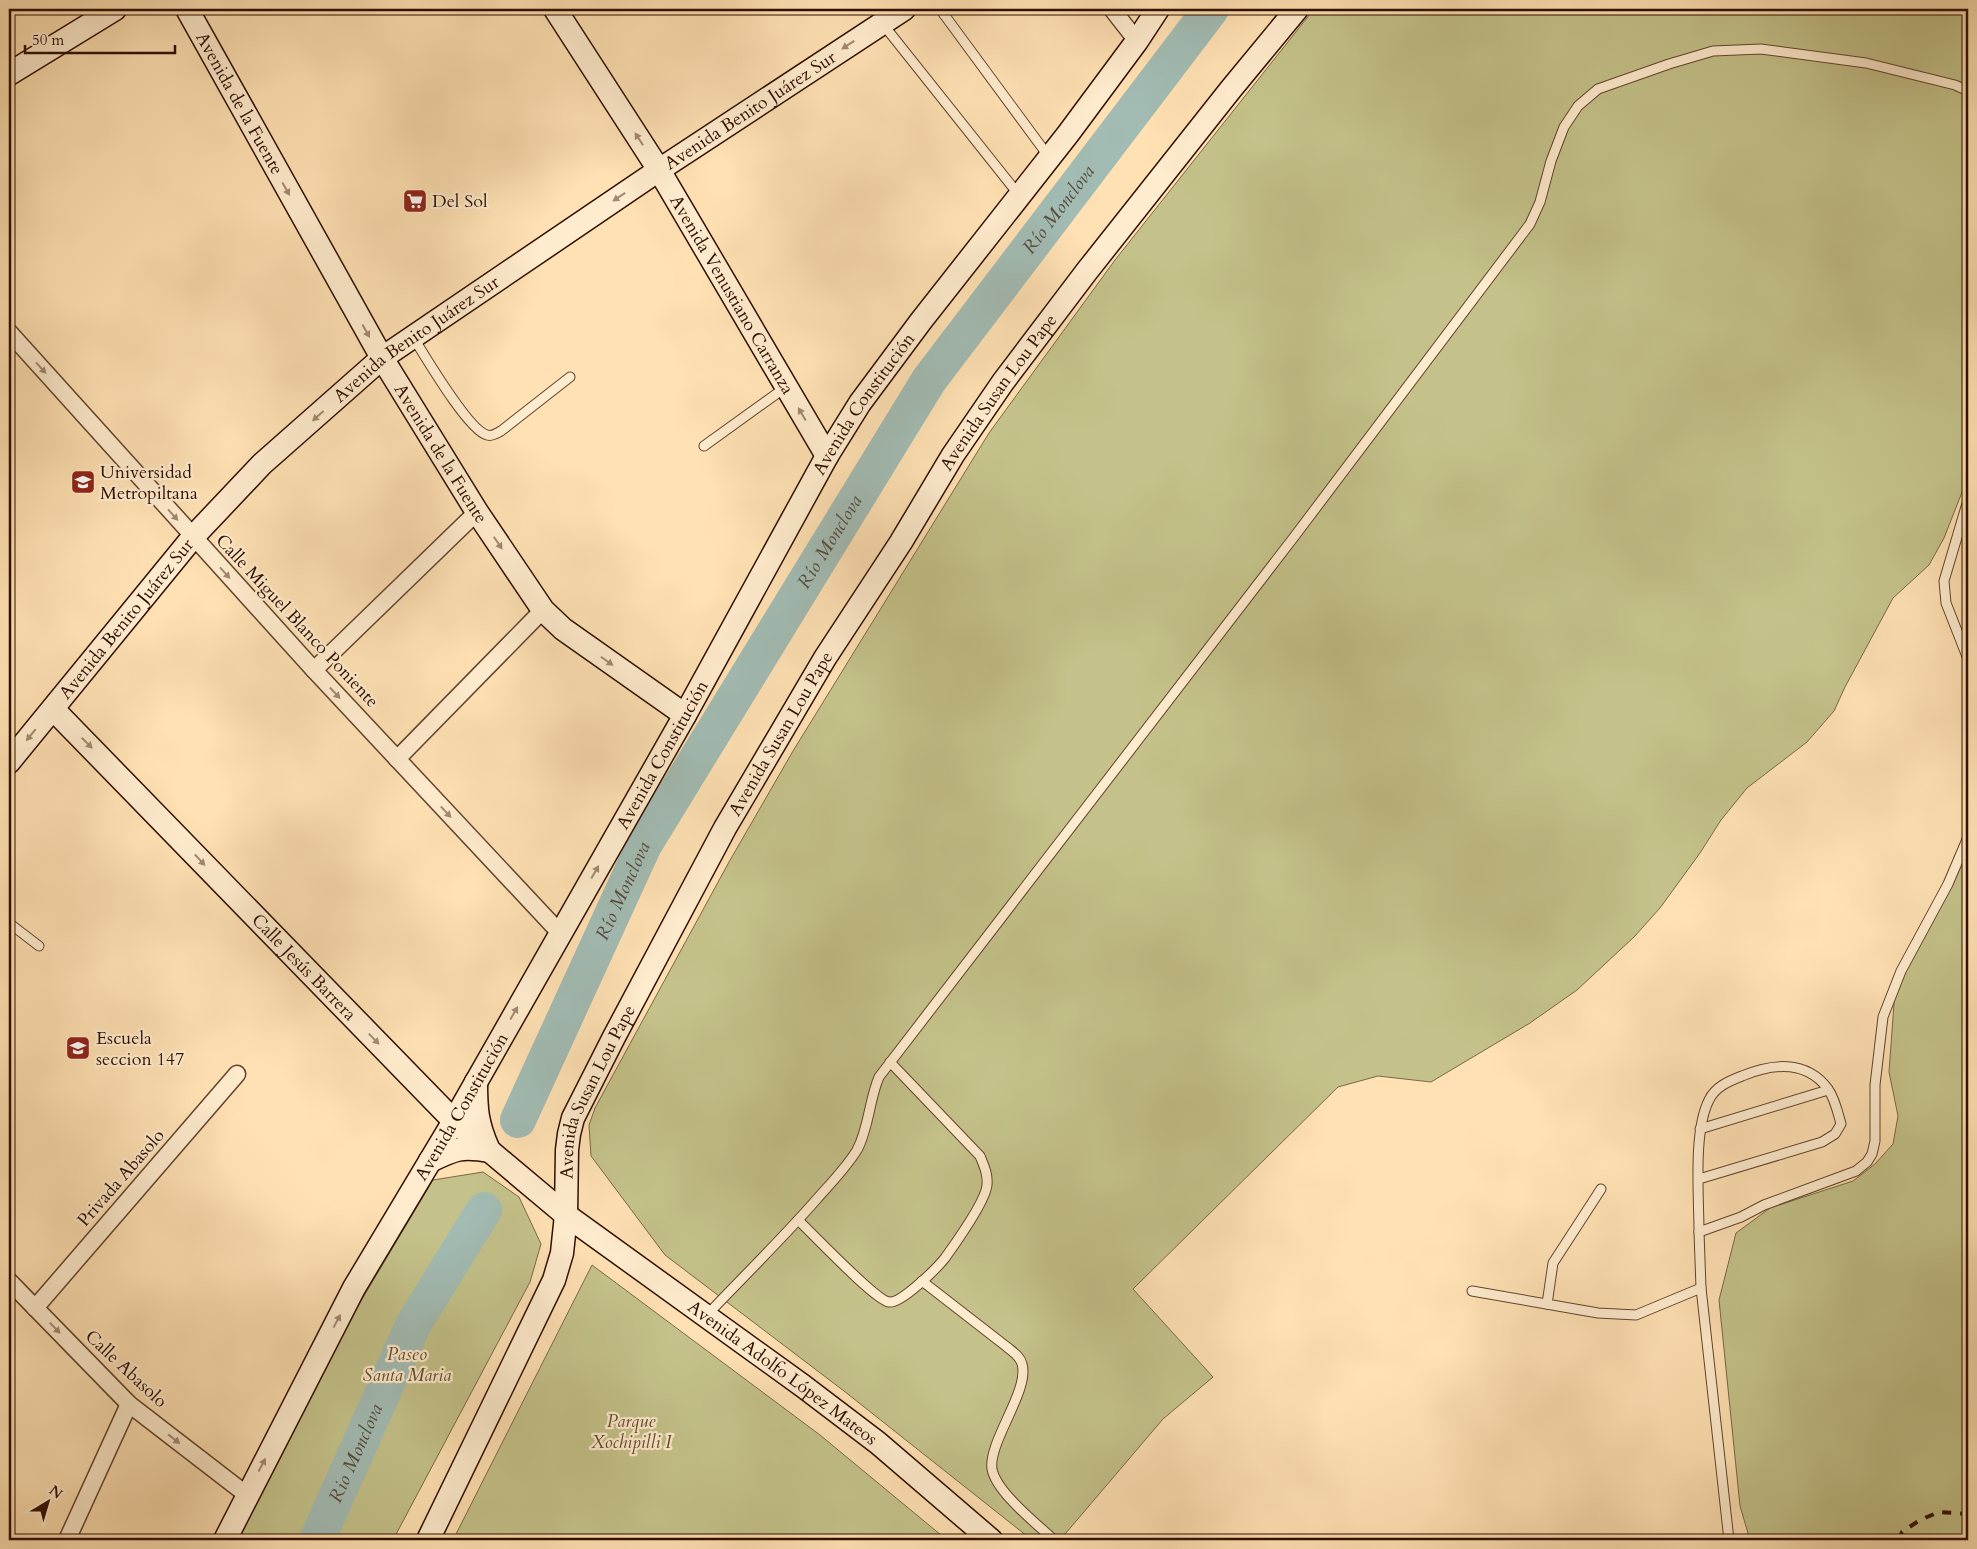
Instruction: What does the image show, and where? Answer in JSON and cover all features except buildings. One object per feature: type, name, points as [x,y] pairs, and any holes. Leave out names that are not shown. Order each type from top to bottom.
[{"type":"street","points":[[9,74],[115,9]]},
{"type":"street","name":"Avenida de la Fuente","points":[[187,9],[382,358],[477,512],[543,610],[562,629],[685,715]]},
{"type":"street","name":"Avenida Venustiano Carranza","points":[[556,9],[659,170],[827,456]]},
{"type":"street","name":"Avenida Benito Juárez Sur","points":[[9,762],[193,537],[262,464],[382,358],[659,170],[904,9]]},
{"type":"street","points":[[1112,9],[1137,41]]},
{"type":"street","name":"Avenida Constitución","points":[[225,1540],[354,1288],[454,1121],[685,715],[827,456],[866,396],[921,321],[1020,196],[1137,41],[1158,9]]},
{"type":"street","name":"Avenida Susan Lou Pape","points":[[428,1540],[554,1280],[562,1252],[566,1215],[569,1134],[581,1101],[725,828],[825,658],[901,542],[953,455],[1003,382],[1105,248],[1297,9]]},
{"type":"street","name":"Calle Miguel Blanco Poniente","points":[[10,335],[314,670],[560,933]]},
{"type":"street","points":[[314,670],[477,512]]},
{"type":"street","points":[[397,759],[543,610]]},
{"type":"street","name":"Calle Jesús Barrera","points":[[53,709],[454,1121],[566,1215]]},
{"type":"street","name":"Privada Abasolo","points":[[35,1308],[236,1074]]},
{"type":"street","points":[[476,1080],[479,1127],[490,1151]]},
{"type":"street","points":[[430,1161],[463,1148],[490,1151]]},
{"type":"street","name":"Avenida Adolfo López Mateos","points":[[566,1215],[878,1443],[991,1540]]},
{"type":"street","name":"Calle Abasolo","points":[[9,1281],[129,1404],[247,1495]]},
{"type":"street","points":[[67,1540],[129,1404]]},
{"type":"lane","points":[[940,9],[1049,157]]},
{"type":"lane","points":[[882,23],[1020,196]]},
{"type":"lane","points":[[706,1316],[798,1220],[848,1163],[858,1148],[864,1132],[872,1092],[879,1077],[1299,530],[1530,224],[1540,202],[1551,161],[1564,127],[1578,106],[1598,89],[1669,64],[1713,51],[1761,49],[1866,63],[1955,85],[1968,91]]},
{"type":"lane","points":[[413,337],[465,417],[485,435],[491,436],[501,431],[570,376]]},
{"type":"lane","points":[[704,446],[786,387]]},
{"type":"lane","points":[[1968,500],[1944,581],[1946,603],[1968,659]]},
{"type":"lane","points":[[1700,1232],[1741,1217],[1764,1205],[1856,1171],[1867,1162],[1872,1154],[1876,1126],[1876,1076],[1883,1017],[1901,970],[1948,884],[1968,837]]},
{"type":"lane","points":[[9,923],[39,946]]},
{"type":"lane","points":[[798,1220],[881,1298],[889,1302],[896,1301],[922,1281],[944,1258],[982,1201],[987,1187],[987,1174],[980,1156],[890,1062]]},
{"type":"lane","points":[[1699,1179],[1822,1142],[1835,1134],[1841,1124],[1828,1090],[1812,1074],[1799,1068],[1784,1065],[1754,1071],[1726,1082],[1716,1090],[1709,1100],[1700,1129],[1699,1179],[1701,1288],[1729,1540]]},
{"type":"lane","points":[[1700,1129],[1828,1090]]},
{"type":"lane","points":[[1546,1304],[1553,1263],[1601,1189]]},
{"type":"lane","points":[[922,1281],[1018,1356],[1022,1364],[1023,1375],[1016,1399],[992,1458],[992,1470],[999,1487],[1054,1540]]},
{"type":"lane","points":[[1472,1291],[1598,1313],[1636,1314],[1701,1288]]},
{"type":"green space","points":[[1314,9],[1968,9],[1968,477],[1944,538],[1929,565],[1893,598],[1834,711],[1807,742],[1747,788],[1721,820],[1700,853],[1660,908],[1634,937],[1577,990],[1530,1023],[1431,1082],[1378,1076],[1338,1087],[1133,1289],[1213,1377],[1163,1419],[1060,1540],[1032,1540],[844,1391],[665,1255],[591,1156],[589,1125],[595,1108],[729,862],[793,751],[989,433],[1115,260]]},
{"type":"green space","points":[[1968,848],[1968,1540],[1750,1540],[1740,1506],[1719,1300],[1736,1233],[1770,1208],[1853,1181],[1875,1164],[1893,1144],[1898,1116],[1889,1072],[1895,990]]},
{"type":"green space","name":"Paseo Santa Maria","points":[[483,1172],[519,1197],[541,1244],[530,1282],[393,1540],[237,1540],[270,1471],[355,1311],[433,1180]]},
{"type":"green space","name":"Parque Xochipilli I","points":[[592,1265],[820,1435],[947,1540],[453,1540]]},
{"type":"waterway","name":"Río Monclova","points":[[518,1120],[644,845],[929,380],[1211,9]]},
{"type":"waterway","name":"Rio Monclova","points":[[317,1540],[413,1325],[484,1210]]},
{"type":"railway","points":[[1899,1540],[1902,1532],[1920,1520],[1939,1512],[1968,1514]]},
{"type":"place","name":"Del Sol","points":[[415,201]]},
{"type":"place","name":"Universidad Metropiltana","points":[[83,482]]},
{"type":"place","name":"Escuela seccion 147","points":[[78,1048]]}]
